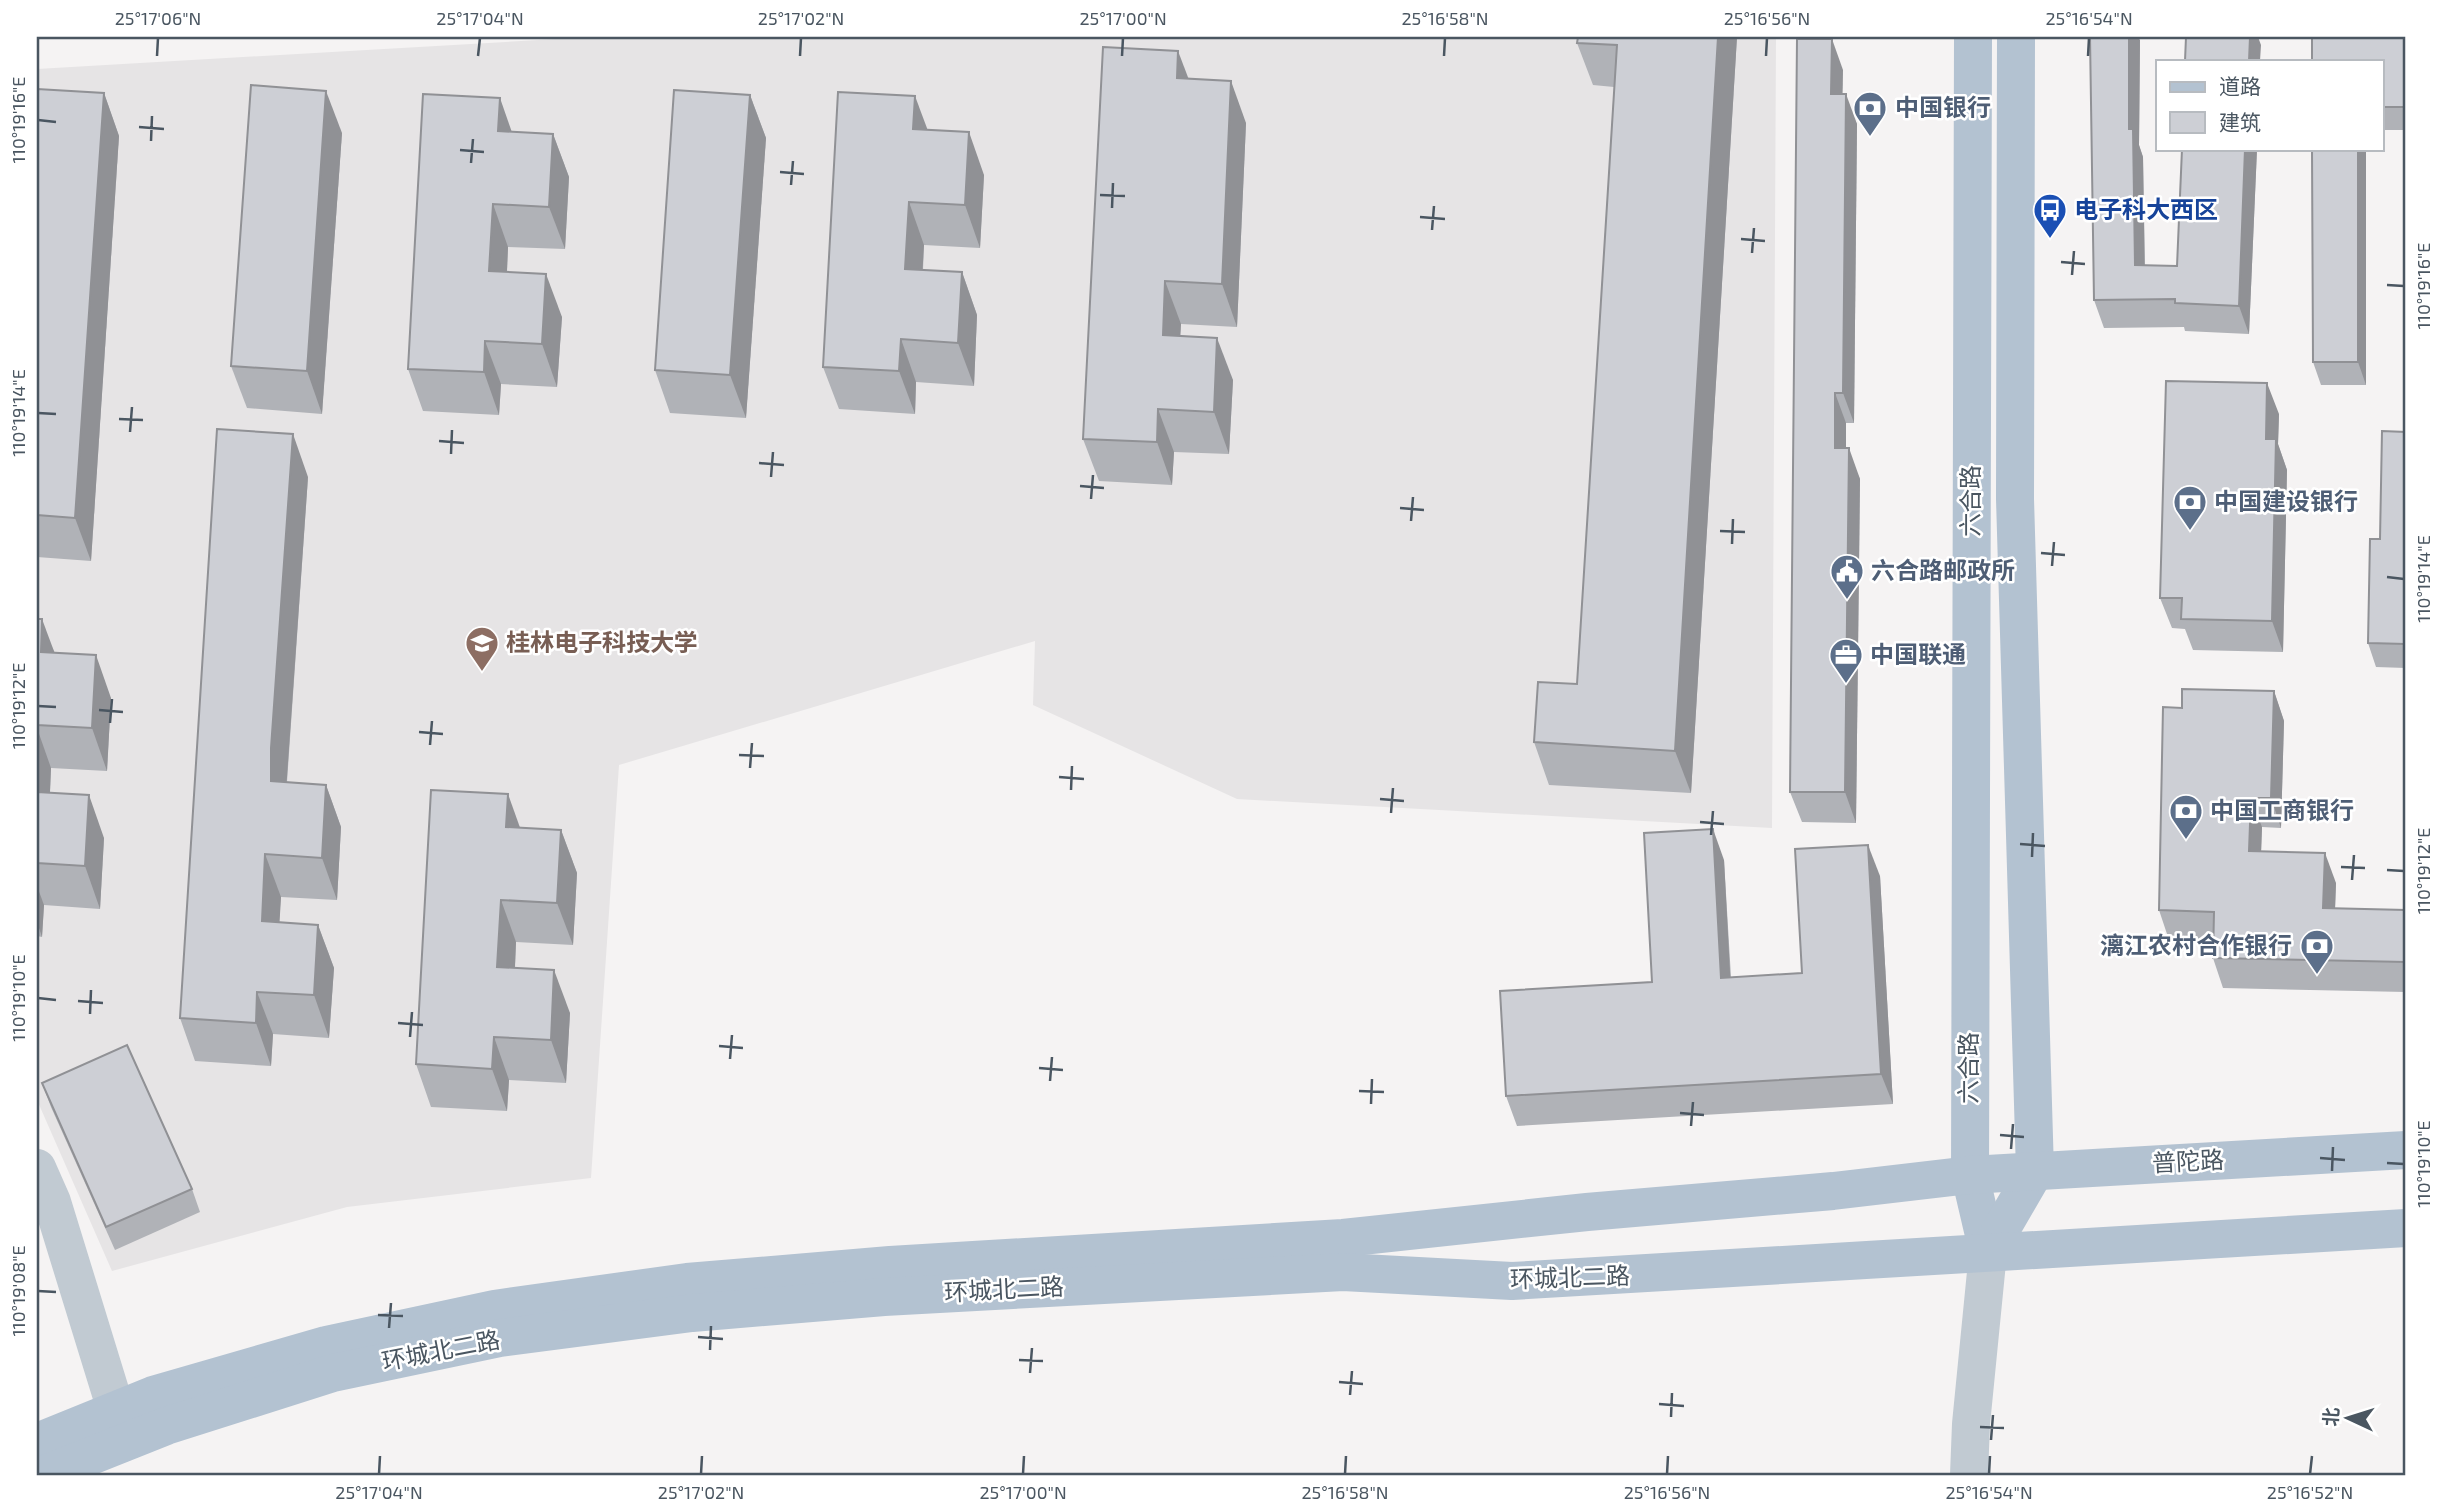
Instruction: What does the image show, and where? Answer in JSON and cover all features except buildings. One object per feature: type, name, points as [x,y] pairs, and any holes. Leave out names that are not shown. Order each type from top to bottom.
[{"type":"main road","name":"六合路","points":[[1973,37],[1970,1175],[1988,1252]]},
{"type":"main road","name":"六合路","points":[[2016,37],[2015,499],[2035,1171]]},
{"type":"main road","name":"普陀路","points":[[1970,1175],[2406,1150]]},
{"type":"main road","points":[[1988,1252],[2035,1171]]},
{"type":"main road","name":"环城北二路","points":[[37,1442],[153,1395],[326,1345],[494,1309],[687,1282],[890,1265],[1343,1238],[1587,1212],[1833,1191],[1970,1175]]},
{"type":"main road","points":[[1988,1252],[2406,1228]]},
{"type":"main road","name":"环城北二路","points":[[43,1475],[166,1426],[333,1373],[500,1338],[692,1313],[884,1297],[1343,1272],[1512,1281],[1988,1252]]},
{"type":"street","points":[[37,1168],[51,1202],[116,1410]]},
{"type":"street","points":[[1969,1475],[1971,1424],[1988,1252]]},
{"type":"shaded area","name":"桂林电子科技大学","points":[[590,37],[1776,37],[1772,828],[1237,799],[1033,705],[1035,641],[619,765],[591,1178],[347,1207],[112,1271],[37,1100],[37,69]]},
{"type":"place","name":"中国银行","points":[[1870,138]]},
{"type":"place","name":"电子科大西区","points":[[2050,240]]},
{"type":"place","name":"中国建设银行","points":[[2190,532]]},
{"type":"place","name":"六合路邮政所","points":[[1847,601]]},
{"type":"place","name":"桂林电子科技大学","points":[[482,673]]},
{"type":"place","name":"中国联通","points":[[1846,685]]},
{"type":"place","name":"中国工商银行","points":[[2186,841]]},
{"type":"place","name":"漓江农村合作银行","points":[[2317,976]]}]
